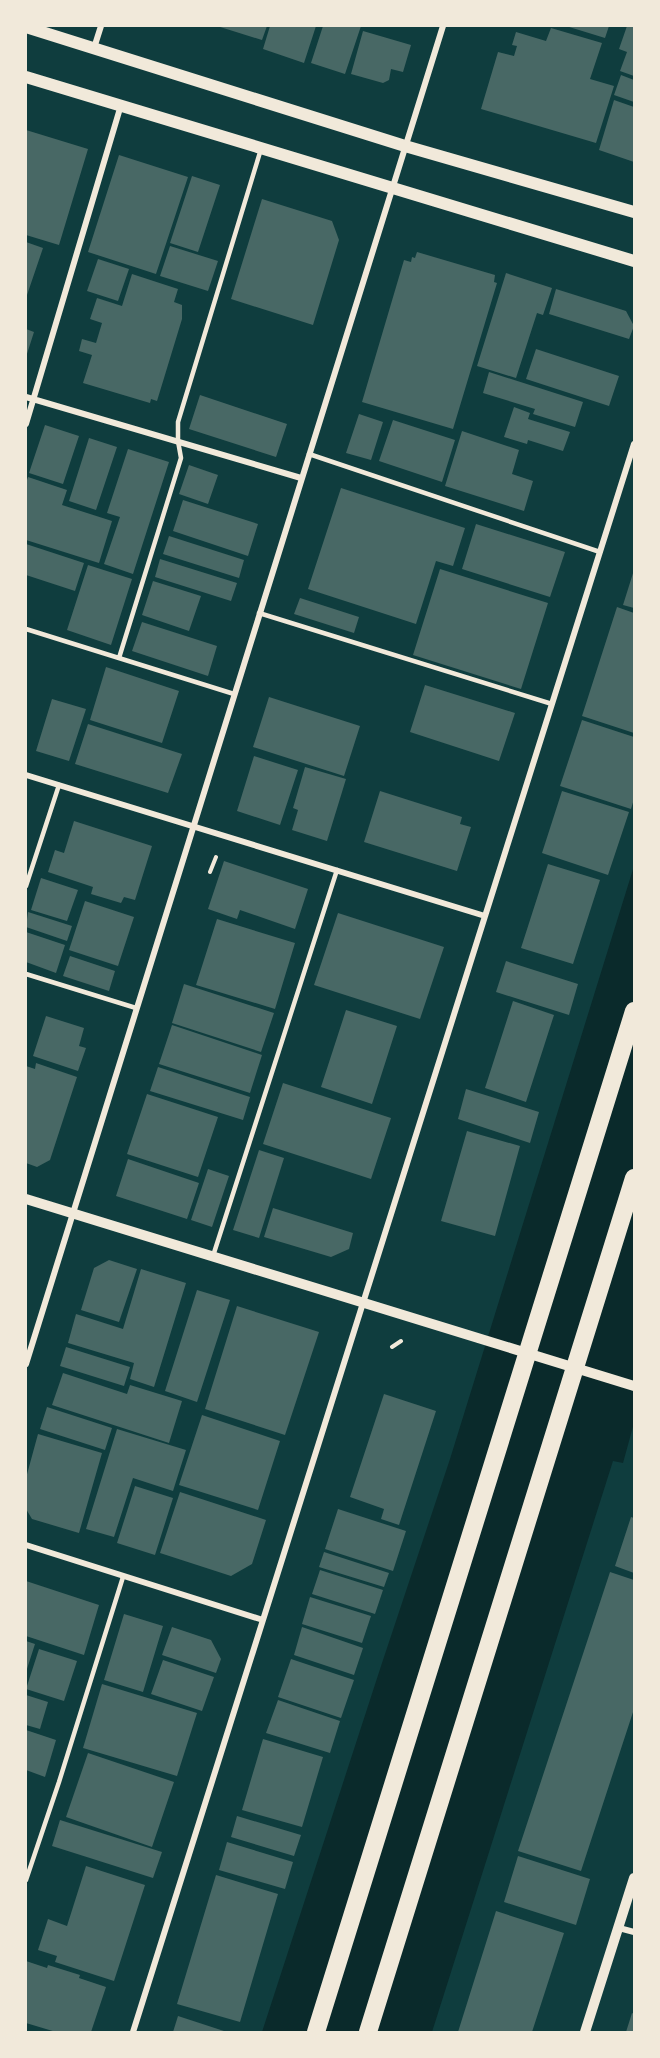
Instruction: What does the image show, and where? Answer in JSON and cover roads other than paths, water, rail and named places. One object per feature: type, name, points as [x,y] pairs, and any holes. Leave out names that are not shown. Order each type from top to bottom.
[{"type":"highway","points":[[316,2032],[634,1011]]},
{"type":"highway","points":[[368,2032],[634,1178]]},
{"type":"main road","points":[[26,27],[405,146],[634,212]]},
{"type":"main road","points":[[26,77],[634,261]]},
{"type":"street","points":[[94,48],[101,26]]},
{"type":"street","points":[[26,1364],[71,1213],[443,26]]},
{"type":"street","points":[[26,424],[122,105]]},
{"type":"street","points":[[26,397],[301,478]]},
{"type":"street","points":[[133,2032],[634,444]]},
{"type":"street","points":[[26,774],[485,916]]},
{"type":"street","points":[[26,1199],[634,1386]]},
{"type":"street","points":[[26,1545],[263,1620]]},
{"type":"street","points":[[585,2032],[634,1878]]},
{"type":"street","points":[[619,1928],[634,1932]]},
{"type":"lane","points":[[119,658],[181,458],[178,422],[261,149]]},
{"type":"lane","points":[[309,454],[600,552]]},
{"type":"lane","points":[[259,613],[552,704]]},
{"type":"lane","points":[[26,629],[234,694]]},
{"type":"lane","points":[[26,886],[59,785]]},
{"type":"lane","points":[[213,1257],[337,870]]},
{"type":"lane","points":[[26,974],[136,1008]]},
{"type":"lane","points":[[26,1880],[123,1577]]},
{"type":"water","points":[[634,866],[634,1423],[623,1463],[613,1461],[432,2032],[262,2032],[450,1459]]}]
